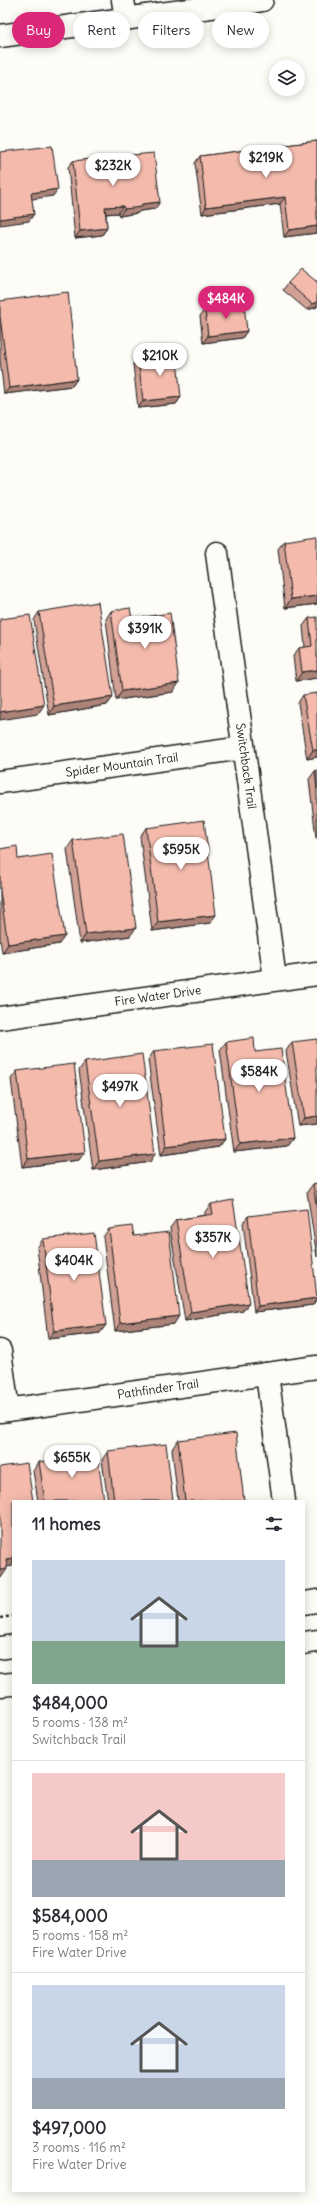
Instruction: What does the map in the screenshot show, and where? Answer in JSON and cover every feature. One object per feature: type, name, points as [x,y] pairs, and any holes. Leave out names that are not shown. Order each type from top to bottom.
[{"type":"street","points":[[0,36],[125,9],[262,0]]},
{"type":"street","name":"Switchback Trail","points":[[217,553],[275,979]]},
{"type":"street","name":"Spider Mountain Trail","points":[[0,782],[243,748]]},
{"type":"street","name":"Fire Water Drive","points":[[0,1018],[317,974]]},
{"type":"street","points":[[0,1351],[4,1410]]},
{"type":"street","name":"Pathfinder Trail","points":[[4,1410],[317,1367]]},
{"type":"street","points":[[267,1374],[284,1500]]},
{"type":"street","points":[[305,1603],[317,1601]]},
{"type":"street","points":[[305,1643],[317,1641]]},
{"type":"street","points":[[0,1648],[12,1646]]},
{"type":"street","points":[[0,1685],[12,1684]]},
{"type":"building","points":[[317,141],[317,226],[289,230],[285,197],[206,207],[200,156]]},
{"type":"building","points":[[52,146],[58,189],[31,193],[34,214],[0,219],[0,152]]},
{"type":"building","points":[[154,153],[160,202],[142,204],[142,207],[124,209],[123,206],[105,207],[107,228],[80,231],[73,161],[108,157],[109,162],[133,159],[132,155]]},
{"type":"building","points":[[301,269],[317,281],[317,302],[312,304],[288,283]]},
{"type":"building","points":[[68,292],[77,379],[9,388],[0,316],[0,301]]},
{"type":"building","points":[[244,304],[247,331],[208,336],[205,309]]},
{"type":"building","points":[[176,353],[181,397],[143,401],[138,357]]},
{"type":"building","points":[[317,536],[317,596],[291,599],[284,541]]},
{"type":"building","points":[[98,602],[113,697],[54,706],[39,612]]},
{"type":"building","points":[[130,608],[132,619],[170,613],[179,683],[122,691],[111,611]]},
{"type":"building","points":[[30,615],[44,705],[0,712],[0,619]]},
{"type":"building","points":[[317,617],[317,670],[302,672],[299,648],[312,646],[309,618]]},
{"type":"building","points":[[317,693],[317,750],[313,750],[303,695]]},
{"type":"building","points":[[317,770],[317,789],[315,771]]},
{"type":"building","points":[[204,820],[216,915],[158,922],[146,828]]},
{"type":"building","points":[[123,834],[136,928],[86,934],[73,840]]},
{"type":"building","points":[[17,846],[18,859],[52,854],[65,936],[8,944],[0,891],[0,849]]},
{"type":"building","points":[[254,1038],[255,1052],[281,1049],[293,1138],[240,1144],[226,1042]]},
{"type":"building","points":[[317,1039],[317,1116],[304,1118],[292,1042]]},
{"type":"building","points":[[213,1044],[225,1139],[166,1146],[154,1051]]},
{"type":"building","points":[[142,1054],[155,1154],[99,1161],[85,1062]]},
{"type":"building","points":[[74,1064],[85,1152],[28,1159],[17,1071]]},
{"type":"building","points":[[317,1183],[317,1210],[313,1184]]},
{"type":"building","points":[[233,1200],[249,1303],[191,1312],[176,1220],[213,1214],[211,1204]]},
{"type":"building","points":[[307,1209],[317,1298],[258,1306],[248,1216]]},
{"type":"building","points":[[132,1226],[134,1236],[169,1232],[179,1316],[120,1323],[109,1229]]},
{"type":"building","points":[[94,1233],[106,1325],[54,1331],[43,1239]]},
{"type":"building","points":[[236,1433],[244,1500],[185,1500],[178,1440]]},
{"type":"building","points":[[166,1444],[173,1500],[114,1500],[108,1451]]},
{"type":"building","points":[[97,1453],[104,1500],[45,1500],[39,1462]]},
{"type":"building","points":[[27,1463],[33,1500],[12,1500],[12,1559],[6,1560],[7,1569],[0,1570],[0,1467]]}]
